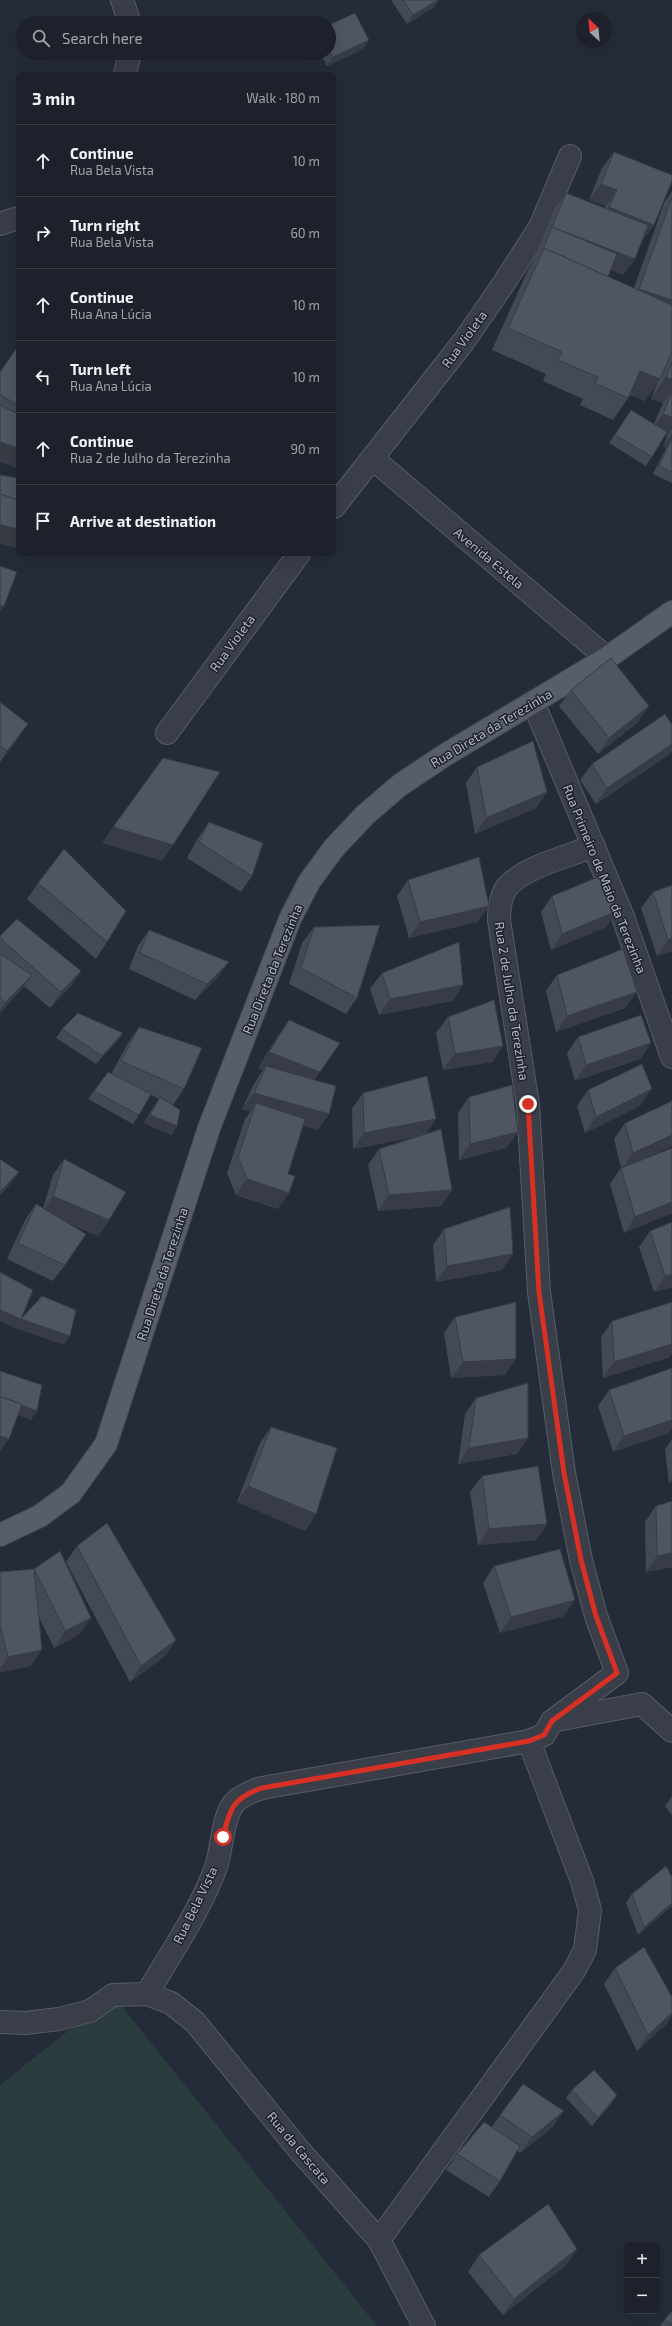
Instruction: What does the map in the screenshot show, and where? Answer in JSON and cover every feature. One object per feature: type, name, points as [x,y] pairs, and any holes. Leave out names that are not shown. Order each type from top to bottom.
[{"type":"main road","name":"Rua Direta da Terezinha","points":[[0,1535],[40,1516],[71,1493],[106,1444],[209,1128],[290,919],[309,882],[334,848],[365,815],[400,785],[445,754],[607,658],[669,618]]},
{"type":"street","points":[[122,0],[128,16]]},
{"type":"street","points":[[125,72],[128,60]]},
{"type":"street","name":"Rua Violeta","points":[[336,504],[464,341],[502,286],[540,226],[570,156]]},
{"type":"street","points":[[0,224],[16,219]]},
{"type":"street","name":"Avenida Estela","points":[[372,458],[607,658]]},
{"type":"street","name":"Rua Violeta","points":[[167,733],[297,556]]},
{"type":"street","name":"Rua Primeiro de Maio da Terezinha","points":[[533,702],[623,918],[672,1057]]},
{"type":"street","name":"Rua 2 de Julho da Terezinha","points":[[552,1721],[617,1673],[596,1616],[572,1518],[558,1434],[539,1292],[528,1104],[499,920],[499,904],[506,888],[519,877],[594,846]]},
{"type":"street","points":[[552,1721],[642,1704],[672,1731]]},
{"type":"street","name":"Rua Bela Vista","points":[[147,1994],[206,1888],[216,1864],[228,1816],[234,1802],[247,1793],[262,1788],[529,1741],[544,1735],[552,1721]]},
{"type":"street","points":[[379,2240],[574,1971],[585,1950],[590,1910],[582,1881],[529,1741]]},
{"type":"street","points":[[0,2022],[26,2023],[59,2019],[90,2011],[113,1995],[147,1994]]},
{"type":"street","name":"Rua da Cascata","points":[[147,1994],[170,2003],[195,2022],[300,2151],[379,2240],[424,2326]]},
{"type":"shaded area","points":[[113,1995],[377,2326],[0,2326],[0,2085]]},
{"type":"building","points":[[403,0],[438,0],[413,15]]},
{"type":"building","points":[[355,13],[369,40],[336,56],[336,22]]},
{"type":"building","points":[[614,152],[672,175],[672,181],[654,225],[609,207],[617,190],[601,184]]},
{"type":"building","points":[[566,193],[648,225],[635,259],[552,227]]},
{"type":"building","points":[[672,197],[672,300],[639,289]]},
{"type":"building","points":[[552,227],[617,254],[608,277],[544,248],[543,249]]},
{"type":"building","points":[[544,248],[672,305],[672,352],[660,379],[640,371],[628,398],[595,383],[598,377],[558,360],[562,352],[508,328]]},
{"type":"building","points":[[16,349],[16,404],[0,395],[0,372]]},
{"type":"building","points":[[672,362],[672,379],[666,377]]},
{"type":"building","points":[[672,392],[672,417],[663,414]]},
{"type":"building","points":[[0,405],[16,413],[16,447],[0,442]]},
{"type":"building","points":[[631,410],[667,432],[652,457],[615,435]]},
{"type":"building","points":[[672,440],[672,472],[659,466]]},
{"type":"building","points":[[0,475],[16,478],[16,499],[0,494]]},
{"type":"building","points":[[0,494],[16,499],[16,529],[0,525]]},
{"type":"building","points":[[0,566],[17,572],[4,606],[0,605]]},
{"type":"building","points":[[611,658],[649,706],[609,738],[571,690]]},
{"type":"building","points":[[0,702],[28,724],[7,751],[0,746]]},
{"type":"building","points":[[665,714],[672,725],[672,744],[607,788],[592,764]]},
{"type":"building","points":[[533,741],[547,792],[486,818],[477,767]]},
{"type":"building","points":[[163,758],[220,772],[173,845],[113,827]]},
{"type":"building","points":[[209,822],[263,843],[252,876],[199,842]]},
{"type":"building","points":[[64,849],[126,911],[107,942],[38,883]]},
{"type":"building","points":[[479,857],[489,906],[420,922],[408,880]]},
{"type":"building","points":[[603,875],[617,911],[562,934],[552,896]]},
{"type":"building","points":[[672,885],[672,938],[668,940],[653,892]]},
{"type":"building","points":[[17,919],[81,971],[61,992],[0,938],[0,936]]},
{"type":"building","points":[[380,925],[357,998],[301,968],[314,927]]},
{"type":"building","points":[[149,930],[229,962],[207,984],[140,953]]},
{"type":"building","points":[[459,942],[463,985],[390,999],[382,973]]},
{"type":"building","points":[[623,949],[637,992],[567,1016],[557,975]]},
{"type":"building","points":[[0,954],[32,975],[5,1003],[0,997]]},
{"type":"building","points":[[494,1000],[503,1046],[455,1054],[448,1017]]},
{"type":"building","points":[[78,1013],[123,1033],[102,1056],[62,1029]]},
{"type":"building","points":[[641,1015],[651,1043],[586,1065],[578,1037]]},
{"type":"building","points":[[289,1020],[340,1043],[320,1072],[269,1052]]},
{"type":"building","points":[[139,1027],[202,1048],[184,1089],[121,1061]]},
{"type":"building","points":[[642,1064],[652,1089],[596,1117],[588,1090]]},
{"type":"building","points":[[266,1066],[336,1086],[329,1114],[254,1093]]},
{"type":"building","points":[[108,1072],[151,1094],[139,1115],[94,1091]]},
{"type":"building","points":[[427,1076],[436,1119],[364,1133],[363,1093]]},
{"type":"building","points":[[512,1085],[518,1132],[470,1144],[469,1097]]},
{"type":"building","points":[[160,1097],[180,1110],[177,1126],[150,1115]]},
{"type":"building","points":[[672,1101],[672,1135],[633,1153],[625,1123]]},
{"type":"building","points":[[256,1103],[305,1119],[288,1174],[295,1176],[289,1193],[247,1179],[238,1157]]},
{"type":"building","points":[[441,1129],[452,1190],[389,1195],[379,1149]]},
{"type":"building","points":[[672,1148],[672,1202],[635,1217],[621,1168]]},
{"type":"building","points":[[0,1159],[19,1172],[0,1192]]},
{"type":"building","points":[[64,1159],[126,1192],[109,1220],[53,1196]]},
{"type":"building","points":[[36,1204],[86,1234],[65,1265],[18,1243]]},
{"type":"building","points":[[510,1207],[513,1254],[447,1266],[444,1229]]},
{"type":"building","points":[[672,1222],[672,1274],[665,1276],[650,1231]]},
{"type":"building","points":[[0,1272],[33,1290],[21,1319],[0,1310]]},
{"type":"building","points":[[42,1296],[76,1310],[70,1336],[21,1319]]},
{"type":"building","points":[[516,1302],[516,1359],[463,1362],[455,1317]]},
{"type":"building","points":[[672,1302],[672,1344],[614,1362],[612,1321]]},
{"type":"building","points":[[672,1368],[672,1420],[624,1436],[609,1390]]},
{"type":"building","points":[[0,1371],[42,1385],[37,1411],[21,1405],[22,1404],[0,1397]]},
{"type":"building","points":[[528,1383],[528,1438],[469,1448],[476,1398]]},
{"type":"building","points":[[0,1397],[22,1404],[9,1439],[0,1436]]},
{"type":"building","points":[[271,1427],[337,1448],[316,1514],[248,1486]]},
{"type":"building","points":[[538,1466],[547,1524],[489,1529],[482,1476]]},
{"type":"building","points":[[672,1501],[672,1553],[657,1556],[656,1506]]},
{"type":"building","points":[[107,1523],[176,1640],[141,1666],[77,1546]]},
{"type":"building","points":[[560,1549],[575,1600],[511,1617],[494,1566]]},
{"type":"building","points":[[60,1551],[91,1618],[65,1631],[34,1569]]},
{"type":"building","points":[[34,1569],[42,1650],[8,1657],[0,1625],[0,1572]]},
{"type":"building","points":[[666,1866],[672,1877],[672,1903],[644,1927],[632,1894]]},
{"type":"building","points":[[644,1947],[672,1997],[672,2013],[648,2035],[615,1968]]},
{"type":"building","points":[[594,2070],[617,2095],[598,2118],[572,2090]]},
{"type":"building","points":[[523,2084],[564,2111],[532,2137],[500,2115]]},
{"type":"building","points":[[484,2122],[520,2146],[500,2181],[457,2154]]},
{"type":"building","points":[[548,2204],[577,2249],[514,2299],[479,2255]]},
{"type":"building","points":[[672,2311],[672,2325],[665,2319]]},
{"type":"route","points":[[223,1837],[228,1816],[234,1802],[247,1793],[262,1788],[529,1741],[544,1735],[552,1721],[617,1673],[596,1616],[581,1560],[564,1473],[539,1292],[535,1247],[532,1160],[528,1104]]}]
